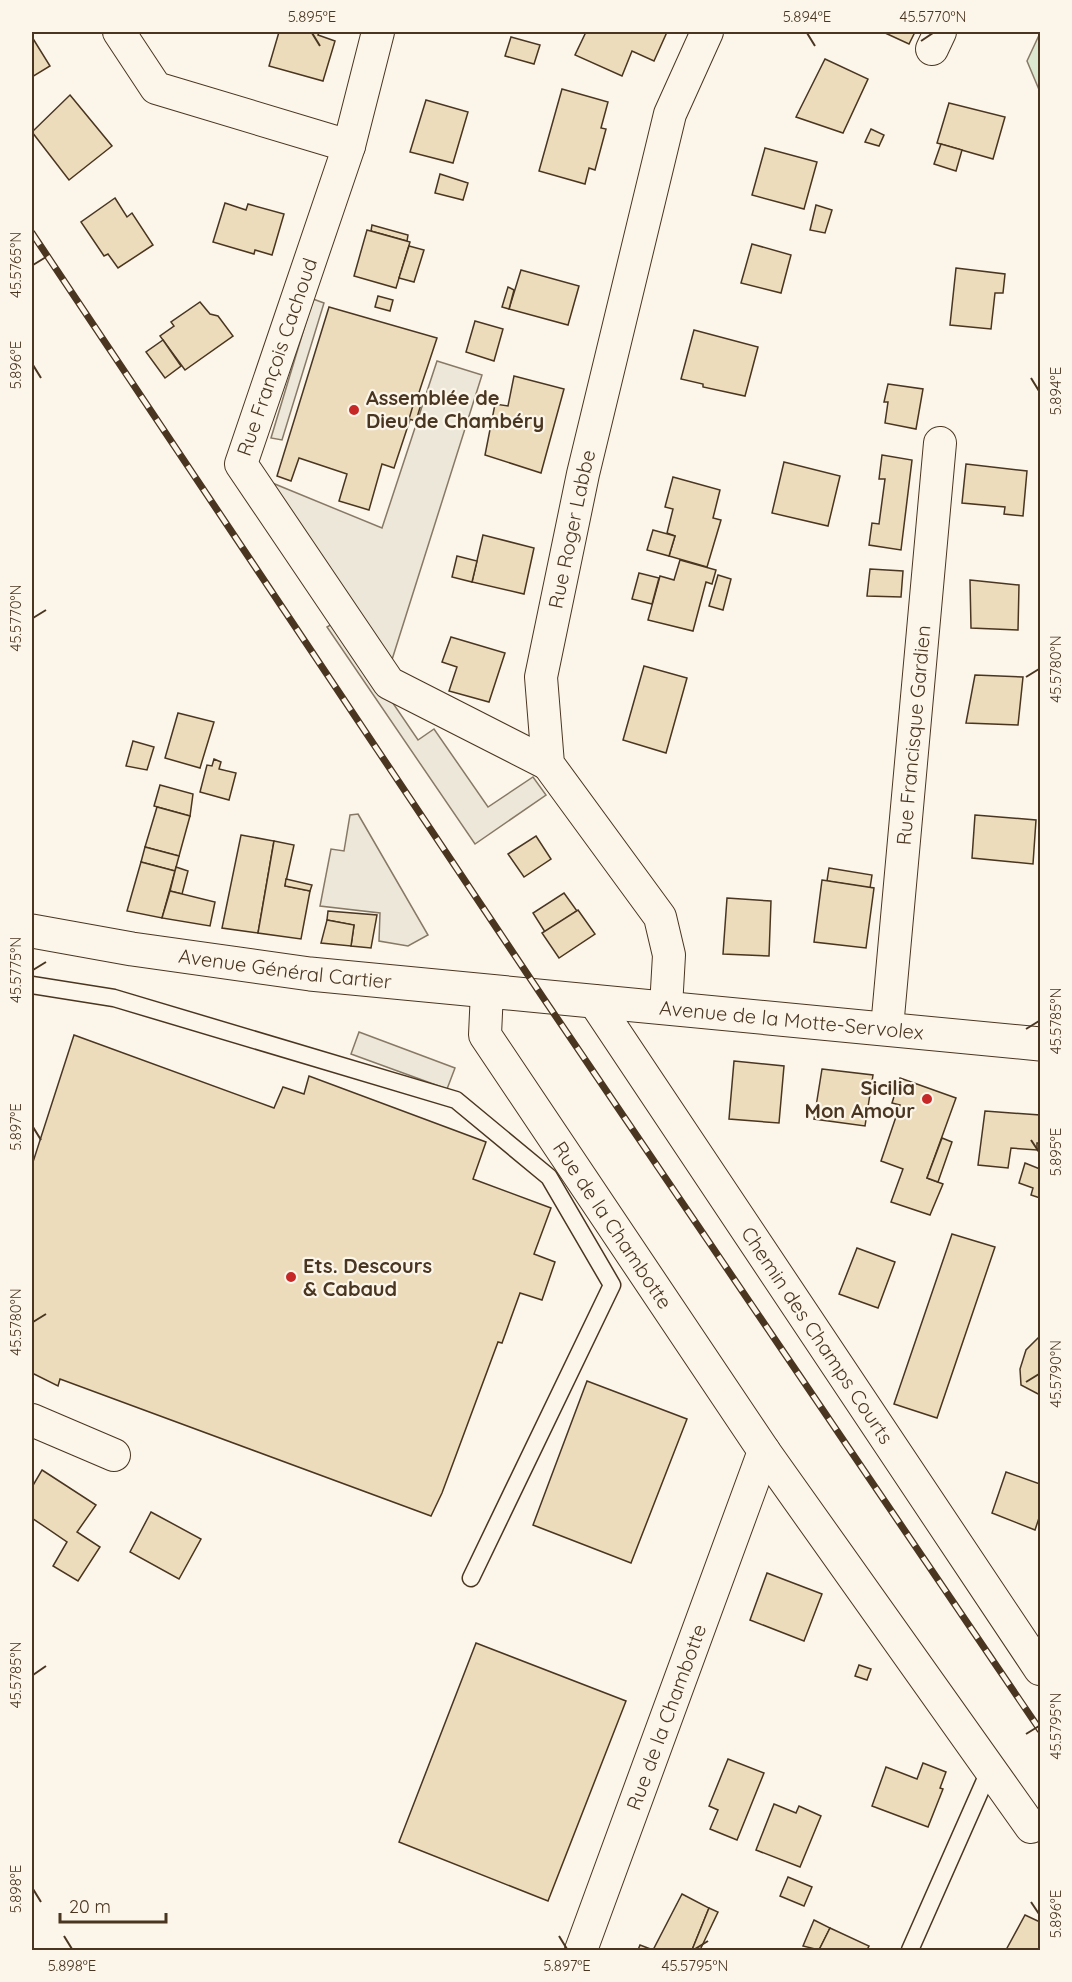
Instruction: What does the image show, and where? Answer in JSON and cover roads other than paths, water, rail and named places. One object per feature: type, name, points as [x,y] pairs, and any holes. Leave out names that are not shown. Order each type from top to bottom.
[{"type":"main road","name":"Avenue Général Cartier","points":[[32,931],[132,949],[310,974],[542,996]]},
{"type":"main road","name":"Avenue de la Motte-Servolex","points":[[542,996],[1041,1044]]},
{"type":"street","points":[[119,32],[156,88],[349,146]]},
{"type":"street","name":"Rue François Cachoud","points":[[378,32],[349,146],[241,464],[389,683],[548,764]]},
{"type":"street","name":"Rue Roger Labbe","points":[[548,764],[541,677],[583,474],[670,114],[707,32]]},
{"type":"street","name":"Rue Francisque Gardien","points":[[887,1028],[940,443]]},
{"type":"street","points":[[548,764],[660,917],[669,955],[666,1007]]},
{"type":"street","name":"Rue de la Chambotte","points":[[487,992],[484,1035],[764,1451],[1031,1827]]},
{"type":"street","name":"Chemin des Champs Courts","points":[[594,1001],[1041,1669]]},
{"type":"street","points":[[32,1420],[114,1455]]},
{"type":"street","name":"Rue de la Chambotte","points":[[581,1950],[764,1451]]},
{"type":"lane","points":[[32,985],[114,998],[456,1100],[549,1177],[612,1285],[471,1578]]},
{"type":"lane","points":[[910,1950],[990,1769]]},
{"type":"railway","points":[[32,233],[542,996],[1040,1730]]},
{"type":"place","name":"Assemblée de Dieu de Chambéry","points":[[354,410]]},
{"type":"place","name":"Sicilia Mon Amour","points":[[927,1099]]},
{"type":"place","name":"Ets. Descours & Cabaud","points":[[291,1277]]}]
